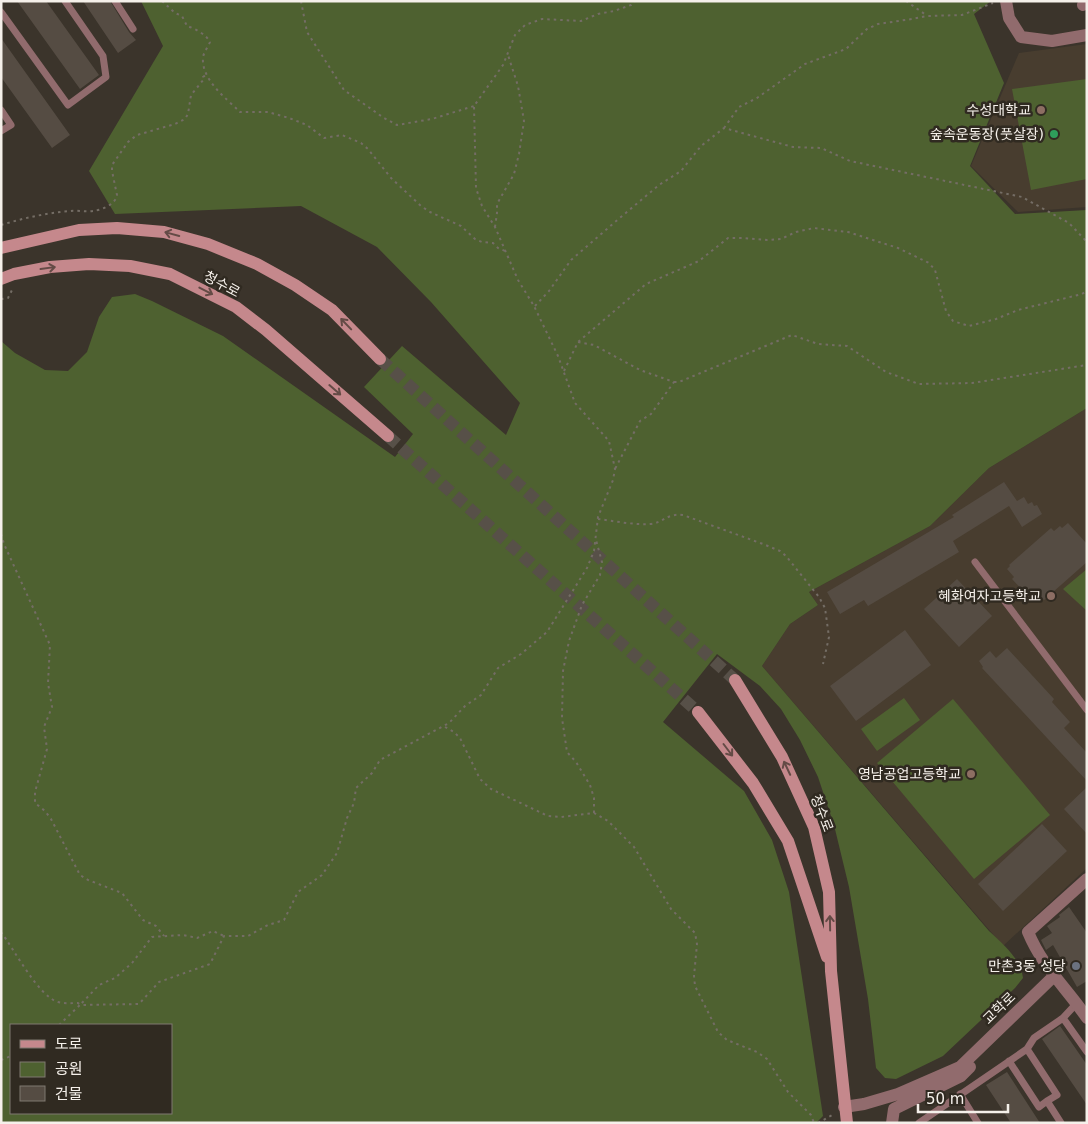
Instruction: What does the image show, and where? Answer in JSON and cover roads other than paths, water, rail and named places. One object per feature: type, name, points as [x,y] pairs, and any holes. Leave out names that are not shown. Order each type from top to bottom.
[{"type":"main road","points":[[1,248],[79,230],[117,228],[164,232],[208,244],[257,264],[332,310],[380,359]]},
{"type":"main road","name":"청수로","points":[[1,279],[14,274],[50,267],[88,264],[130,266],[170,274],[236,307],[266,330],[388,436]]},
{"type":"main road","name":"청수로","points":[[735,680],[782,757],[814,827],[829,892],[831,971],[847,1123]]},
{"type":"main road","name":"청수로","points":[[698,712],[753,783],[788,841],[831,971]]},
{"type":"street","points":[[1006,1],[1009,18],[1021,37],[1052,42],[1087,35]]},
{"type":"street","points":[[1087,879],[1028,932],[1036,951],[1054,977],[1082,1000],[1087,1018]]},
{"type":"street","points":[[892,1123],[894,1110],[961,1076],[1047,995],[1054,977]]},
{"type":"street","name":"교학로","points":[[844,1107],[864,1104],[898,1094],[960,1067],[1054,977]]},
{"type":"lane","points":[[1,12],[68,105],[106,77],[103,56],[65,1]]},
{"type":"lane","points":[[115,1],[133,29]]},
{"type":"lane","points":[[1,110],[12,125],[1,131]]},
{"type":"lane","points":[[975,562],[1087,710]]},
{"type":"lane","points":[[919,1123],[1027,1049],[1034,1038],[1062,1018],[1082,1000]]},
{"type":"lane","points":[[1062,1018],[1087,1052]]},
{"type":"lane","points":[[1009,1061],[1039,1107],[1057,1095],[1027,1049]]},
{"type":"lane","points":[[960,1094],[978,1123]]},
{"type":"lane","points":[[1047,1101],[1062,1123]]},
{"type":"tunnel","points":[[380,359],[735,680]]},
{"type":"tunnel","points":[[388,436],[698,712]]},
{"type":"place","name":"수성대학교","points":[[1041,110]]},
{"type":"place","name":"숲속운동장(풋살장)","points":[[1054,134]]},
{"type":"place","name":"혜화여자고등학교","points":[[1051,596]]},
{"type":"place","name":"영남공업고등학교","points":[[971,774]]},
{"type":"place","name":"만촌3동 성당","points":[[1076,966]]}]
